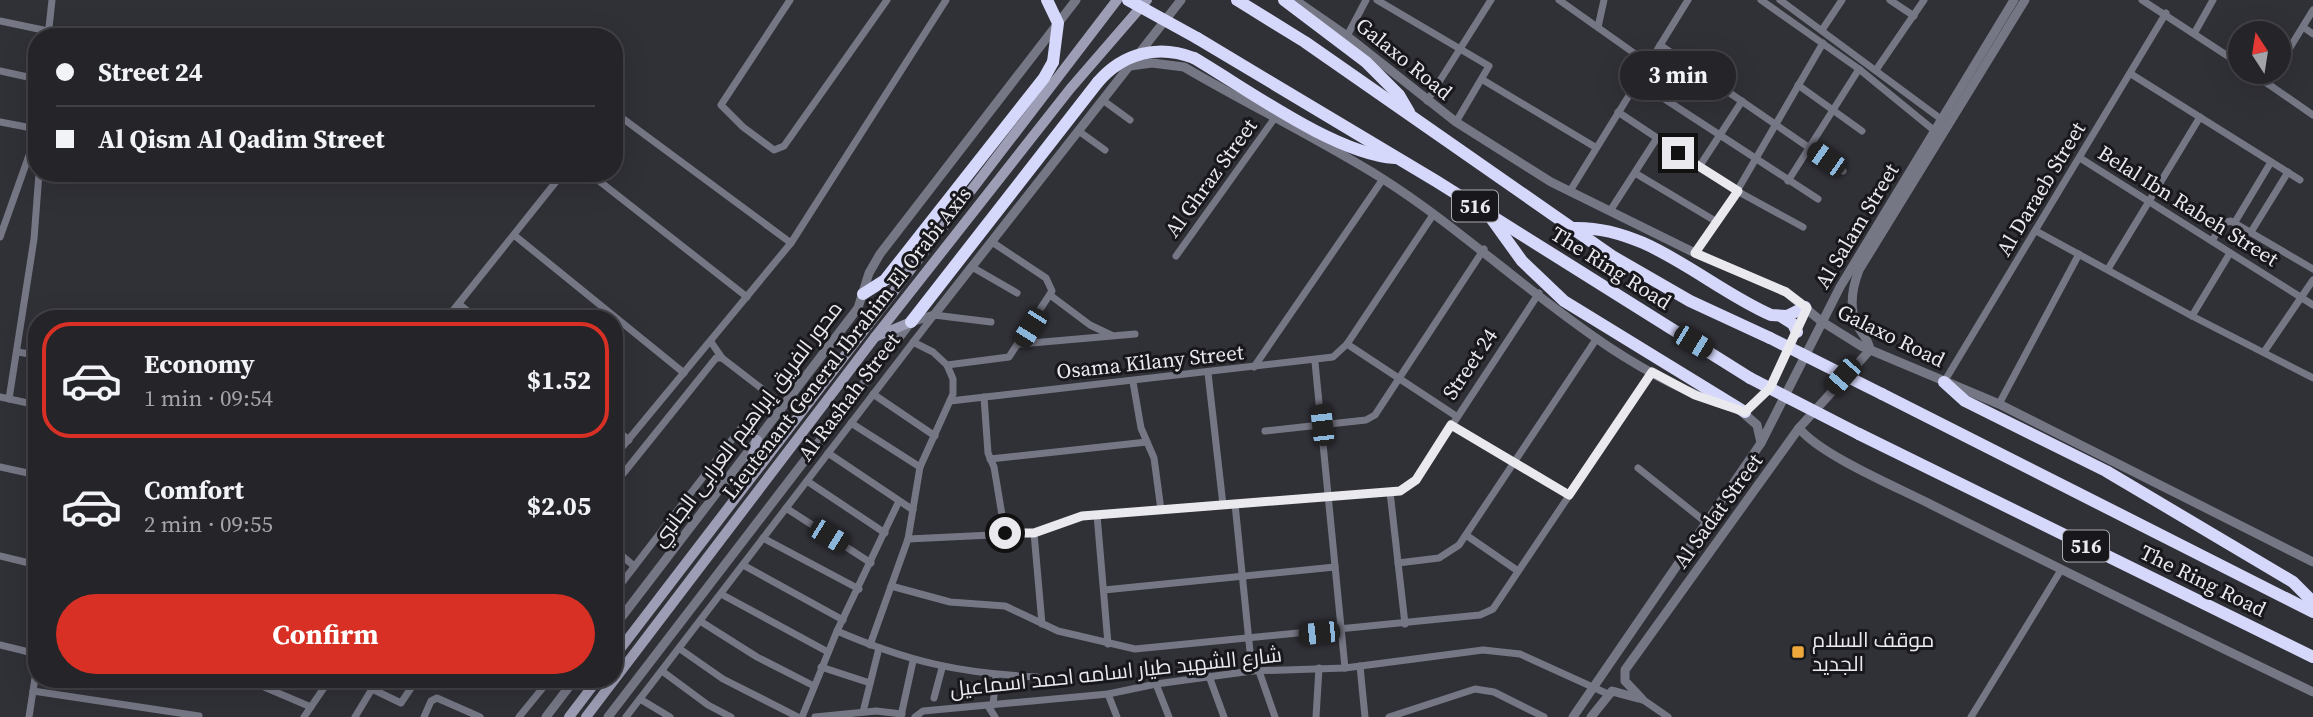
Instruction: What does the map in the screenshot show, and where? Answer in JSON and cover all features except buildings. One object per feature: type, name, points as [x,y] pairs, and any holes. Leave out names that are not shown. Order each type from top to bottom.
[{"type":"highway","points":[[863,294],[885,280],[1054,62],[1058,23],[1046,0]]},
{"type":"highway","name":"The Ring Road","points":[[1128,0],[1398,158],[1750,377],[1859,434],[2313,657]]},
{"type":"highway","name":"The Ring Road","points":[[1237,0],[1663,287],[1770,338],[2313,612]]},
{"type":"highway","points":[[1289,2],[1366,62],[1399,95],[1411,115]]},
{"type":"highway","points":[[911,321],[1098,82],[1115,65],[1138,54],[1166,51],[1194,58],[1335,141],[1368,155],[1398,158]]},
{"type":"highway","points":[[1489,215],[1522,261],[1564,301],[1745,412]]},
{"type":"highway","points":[[1572,228],[1605,230],[1639,241],[1766,313],[1782,317],[1793,324],[1797,332]]},
{"type":"highway","points":[[1782,317],[1806,308]]},
{"type":"highway","points":[[1944,382],[1965,401],[2106,471],[2293,582],[2313,602]]},
{"type":"main road","name":"Lieutenant General Ibrahim El Orabi Axis","points":[[623,645],[1117,0]]},
{"type":"main road","name":"Lieutenant General Ibrahim El Orabi Axis","points":[[623,668],[875,337],[1062,99],[1147,0]]},
{"type":"main road","points":[[875,337],[911,321]]},
{"type":"main road","points":[[745,484],[757,440]]},
{"type":"main road","points":[[569,717],[591,688]]},
{"type":"main road","name":"Lieutenant General Ibrahim El Orabi Axis","points":[[586,717],[608,688]]},
{"type":"street","points":[[49,28],[52,0]]},
{"type":"street","points":[[790,0],[721,105],[743,127],[774,150],[784,146],[887,0]]},
{"type":"street","points":[[623,447],[790,243],[946,0]]},
{"type":"street","name":"Al Rashah Street","points":[[626,717],[851,422],[1181,0]]},
{"type":"street","points":[[1347,36],[1366,0]]},
{"type":"street","points":[[1377,0],[1489,66],[1456,122]]},
{"type":"street","points":[[1427,101],[1491,0]]},
{"type":"street","points":[[1559,0],[1648,63]]},
{"type":"street","points":[[1598,27],[1604,0]]},
{"type":"street","points":[[1570,191],[1688,0]]},
{"type":"street","points":[[1761,0],[1859,69],[1938,133]]},
{"type":"street","points":[[1822,30],[1842,0]]},
{"type":"street","points":[[1890,0],[1914,16]]},
{"type":"street","points":[[1876,70],[1924,0]]},
{"type":"street","name":"Al Salam Street","points":[[1945,122],[2014,0]]},
{"type":"street","name":"Al Salam Street","points":[[1573,717],[1708,524],[1761,443],[1797,378],[1821,321],[2025,0]]},
{"type":"street","points":[[2142,0],[2228,55]]},
{"type":"street","points":[[2195,32],[2213,0]]},
{"type":"street","name":"محور الفريق إبراهيم العرابى الجانبي","points":[[623,615],[858,308],[869,273],[880,254],[1076,1]]},
{"type":"street","points":[[1784,1],[1945,122]]},
{"type":"street","name":"Galaxo Road","points":[[1289,2],[1347,36],[1456,122],[1570,191],[1695,253],[1786,292],[1821,321],[1870,349],[1999,404],[2313,562]]},
{"type":"street","points":[[2291,46],[2313,10]]},
{"type":"street","name":"Al Daraeb Street","points":[[1944,382],[2166,13]]},
{"type":"street","points":[[0,21],[28,29]]},
{"type":"street","points":[[2303,27],[2313,34]]},
{"type":"street","points":[[1695,253],[1738,191],[1824,43]]},
{"type":"street","points":[[1660,45],[1843,171]]},
{"type":"street","points":[[1130,66],[1152,63],[1184,67],[1383,179],[1484,249],[1597,338],[1695,395],[1745,412],[1757,425],[1761,443]]},
{"type":"street","points":[[1788,181],[1859,69]]},
{"type":"street","points":[[0,71],[28,77]]},
{"type":"street","points":[[2131,74],[2300,180]]},
{"type":"street","points":[[1483,79],[1595,147]]},
{"type":"street","points":[[1637,81],[1818,200]]},
{"type":"street","points":[[2268,84],[2313,115]]},
{"type":"street","points":[[1798,85],[1862,131]]},
{"type":"street","points":[[1104,101],[1130,120]]},
{"type":"street","points":[[1699,167],[1742,101]]},
{"type":"street","points":[[1618,112],[1699,167],[1803,227]]},
{"type":"street","points":[[2108,270],[2200,117]]},
{"type":"street","points":[[623,119],[790,243]]},
{"type":"street","name":"Al Ghraz Street","points":[[1177,256],[1274,119]]},
{"type":"street","points":[[0,122],[28,129]]},
{"type":"street","points":[[1080,132],[1105,150]]},
{"type":"street","name":"Al Salam Street","points":[[1870,349],[1854,315],[1852,297],[1856,279],[1938,133]]},
{"type":"street","points":[[1610,211],[1657,138]]},
{"type":"street","points":[[0,237],[28,157]]},
{"type":"street","name":"Belal Ibn Rabeh Street","points":[[2080,158],[2313,305]]},
{"type":"street","points":[[2235,222],[2272,162]]},
{"type":"street","points":[[2251,232],[2288,172]]},
{"type":"street","points":[[1635,173],[1717,222]]},
{"type":"street","points":[[1254,368],[1383,179]]},
{"type":"street","points":[[9,399],[34,239],[38,182]]},
{"type":"street","points":[[454,310],[556,182]]},
{"type":"street","points":[[600,182],[747,297]]},
{"type":"street","points":[[1433,215],[1347,344],[1456,416]]},
{"type":"street","points":[[2212,241],[2226,221],[2235,222],[2313,269]]},
{"type":"street","points":[[2036,230],[2192,316],[2313,378]]},
{"type":"street","points":[[514,235],[606,310]]},
{"type":"street","points":[[947,365],[1003,359],[1014,353],[1050,295],[1052,286],[1046,278],[992,242]]},
{"type":"street","points":[[1265,431],[1371,418],[1484,249]]},
{"type":"street","points":[[2192,316],[2230,253]]},
{"type":"street","points":[[1999,404],[2079,254]]},
{"type":"street","points":[[972,267],[1017,293]]},
{"type":"street","points":[[2264,352],[2313,280]]},
{"type":"street","name":"Street 24","points":[[908,539],[1034,533],[1073,517],[1391,492],[1409,487],[1539,293]]},
{"type":"street","points":[[1050,295],[1090,324],[1112,336]]},
{"type":"street","points":[[459,304],[466,310]]},
{"type":"street","points":[[1745,412],[1770,388],[1806,308]]},
{"type":"street","points":[[608,717],[911,321],[934,315],[991,322]]},
{"type":"street","points":[[623,323],[684,373]]},
{"type":"street","points":[[1020,344],[1136,334]]},
{"type":"street","points":[[1398,563],[1439,558],[1450,553],[1466,535],[1517,463],[1597,338]]},
{"type":"street","points":[[711,342],[722,358],[783,405]]},
{"type":"street","points":[[870,645],[908,539],[920,467],[950,401],[954,386],[947,365],[933,352],[913,342]]},
{"type":"street","name":"Osama Kilany Street","points":[[950,401],[1315,362],[1333,358],[1347,344]]},
{"type":"street","name":"Al Sadat Street","points":[[1642,699],[1625,681],[1624,673],[1799,428],[1870,349]]},
{"type":"street","points":[[17,352],[28,354]]},
{"type":"street","points":[[623,474],[714,360],[722,358]]},
{"type":"street","points":[[1315,362],[1345,668]]},
{"type":"street","points":[[891,586],[950,601],[1018,609],[1042,624],[1108,644],[1147,650],[1342,631],[1487,613],[1652,372]]},
{"type":"street","points":[[1208,373],[1223,505]]},
{"type":"street","points":[[1133,382],[1139,422],[1154,458],[1161,510]]},
{"type":"street","points":[[623,581],[767,394]]},
{"type":"street","points":[[873,394],[934,436]]},
{"type":"street","points":[[0,397],[28,403]]},
{"type":"street","points":[[984,397],[990,459],[1005,533]]},
{"type":"street","points":[[851,422],[920,467]]},
{"type":"street","points":[[1451,425],[1569,495]]},
{"type":"street","points":[[1799,428],[1816,444],[2061,570],[2313,692]]},
{"type":"street","points":[[623,435],[629,440]]},
{"type":"street","points":[[990,459],[1147,442]]},
{"type":"street","points":[[828,453],[913,510]]},
{"type":"street","points":[[0,467],[28,473]]},
{"type":"street","points":[[1638,468],[1708,524]]},
{"type":"street","points":[[807,481],[885,533]]},
{"type":"street","points":[[1391,492],[1405,624]]},
{"type":"street","points":[[680,649],[723,679],[800,717],[837,631],[872,563],[899,501]]},
{"type":"street","points":[[1235,504],[1249,640],[1256,671],[1275,717]]},
{"type":"street","points":[[786,508],[872,563]]},
{"type":"street","points":[[1097,515],[1108,644]]},
{"type":"street","points":[[1034,533],[1042,624]]},
{"type":"street","points":[[1466,535],[1518,571]]},
{"type":"street","points":[[763,538],[859,589]]},
{"type":"street","points":[[0,556],[28,563]]},
{"type":"street","points":[[623,557],[634,566]]},
{"type":"street","points":[[743,565],[843,620]]},
{"type":"street","points":[[1104,590],[1335,568]]},
{"type":"street","points":[[1971,717],[2061,570]]},
{"type":"street","points":[[721,594],[828,652]]},
{"type":"street","points":[[1652,632],[1654,602]]},
{"type":"street","points":[[700,621],[757,657],[814,686]]},
{"type":"street","points":[[837,631],[913,661],[942,668],[1037,677]]},
{"type":"street","points":[[0,645],[28,652]]},
{"type":"street","points":[[864,714],[879,648]]},
{"type":"street","name":"شارع الشهيد طيار اسامه احمد اسماعيل","points":[[915,717],[923,711],[1108,694],[1209,676],[1256,671],[1345,668],[1483,650],[1502,651],[1537,660],[1608,694]]},
{"type":"street","points":[[815,717],[864,714],[902,716],[913,661]]},
{"type":"street","points":[[1360,666],[1365,717]]},
{"type":"street","points":[[821,667],[870,683]]},
{"type":"street","points":[[934,698],[942,668]]},
{"type":"street","points":[[1316,717],[1319,668]]},
{"type":"street","points":[[662,671],[727,716]]},
{"type":"street","points":[[995,717],[991,705],[996,675]]},
{"type":"street","points":[[1209,676],[1224,717]]},
{"type":"street","points":[[1156,684],[1169,717]]},
{"type":"street","points":[[29,717],[33,688]]},
{"type":"street","points":[[262,688],[317,717]]},
{"type":"street","points":[[308,712],[324,688]]},
{"type":"street","points":[[355,717],[372,689],[401,704],[411,688]]},
{"type":"street","points":[[519,717],[543,688]]},
{"type":"street","points":[[546,717],[568,688]]},
{"type":"street","points":[[1389,717],[1475,690],[1494,692],[1544,717]]},
{"type":"street","points":[[1591,717],[1608,694],[1618,690],[1642,699],[1668,717]]},
{"type":"street","points":[[33,691],[199,716]]},
{"type":"street","points":[[1108,694],[1117,717]]},
{"type":"street","points":[[424,717],[431,701],[437,698],[480,717]]},
{"type":"street","points":[[640,699],[670,717]]},
{"type":"place","name":"موقف السلام الجديد","points":[[1798,652]]},
{"type":"route","points":[[1005,533],[1044,531],[1064,520],[1082,516],[1400,491],[1416,480],[1451,425],[1569,495],[1652,372],[1695,395],[1745,412],[1770,388],[1807,308],[1786,292],[1695,253],[1738,191],[1678,153]]}]
